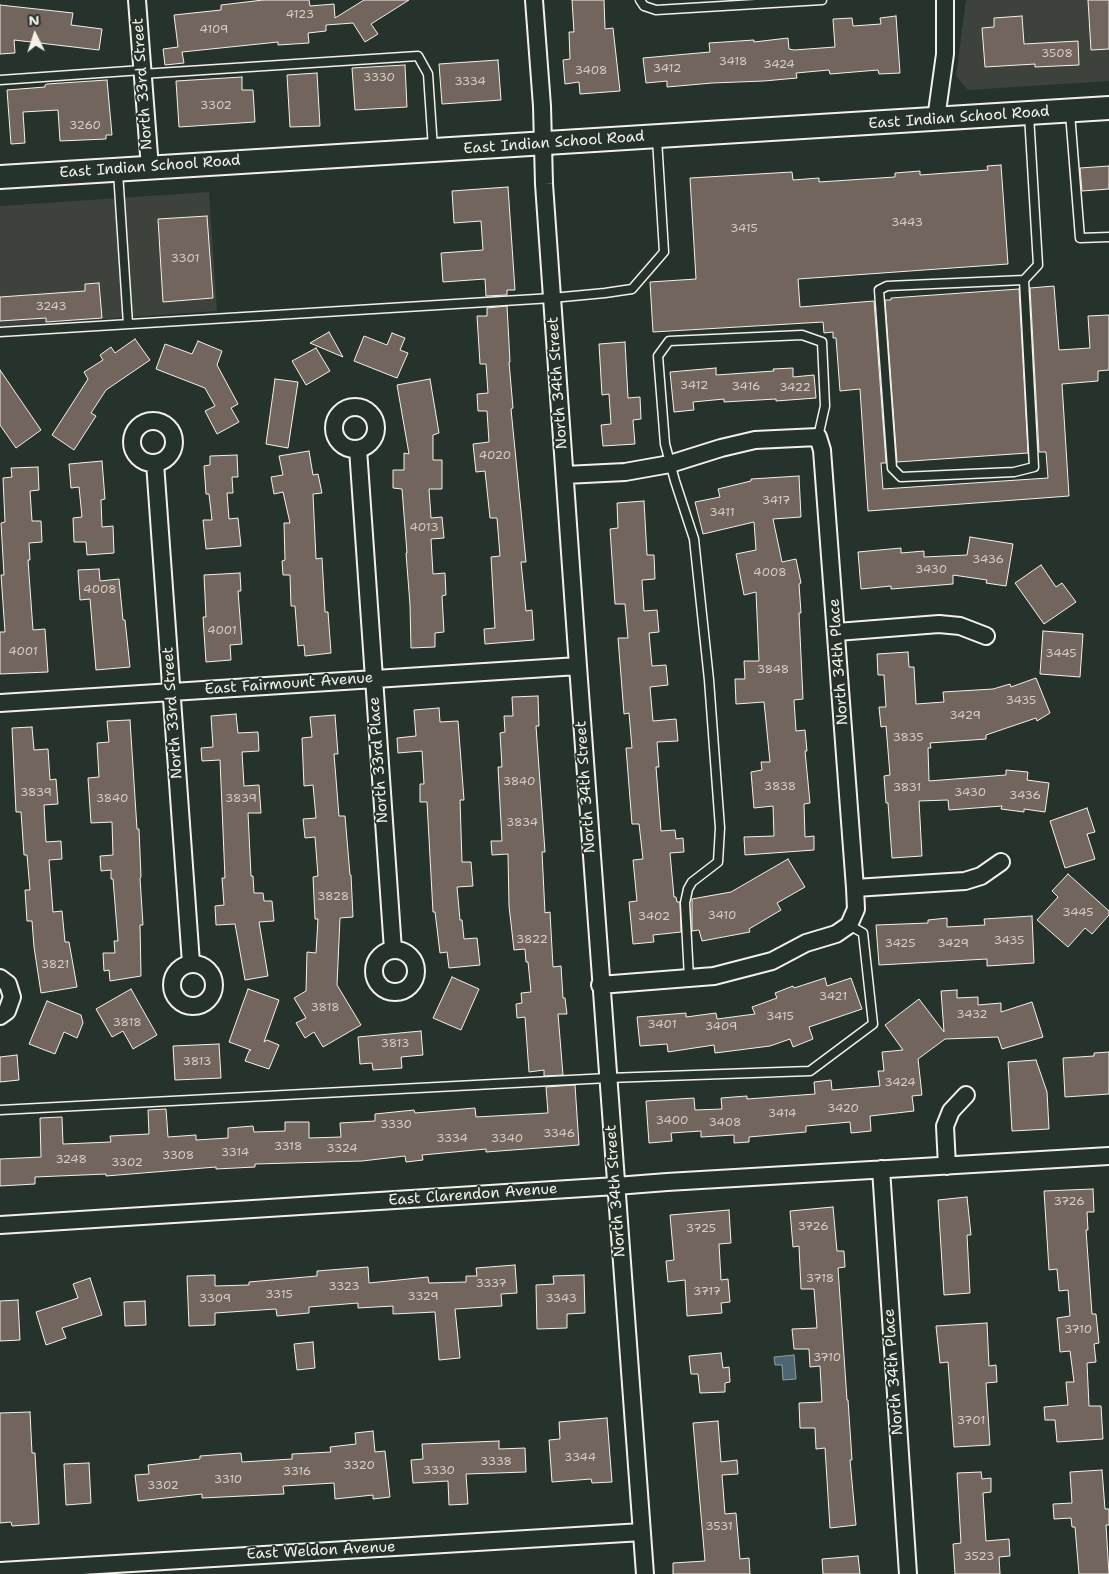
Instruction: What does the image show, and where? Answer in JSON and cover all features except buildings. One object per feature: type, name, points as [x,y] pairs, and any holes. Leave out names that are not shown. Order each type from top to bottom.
[{"type":"main road","name":"East Indian School Road","points":[[0,177],[1109,108]]},
{"type":"street","name":"North 33rd Street","points":[[137,0],[150,168]]},
{"type":"street","name":"North 34th Street","points":[[534,0],[564,475],[600,985],[645,1574]]},
{"type":"street","points":[[936,119],[945,54],[946,0]]},
{"type":"street","points":[[564,475],[625,472],[670,464],[721,448],[755,440],[818,437]]},
{"type":"street","name":"North 34th Place","points":[[818,437],[822,450],[837,632],[855,888],[856,909],[849,925]]},
{"type":"street","name":"North 33rd Place","points":[[358,449],[393,950]]},
{"type":"street","name":"North 33rd Street","points":[[155,463],[191,964]]},
{"type":"street","points":[[837,632],[939,624],[960,626],[986,636]]},
{"type":"street","name":"East Fairmount Avenue","points":[[0,703],[578,666]]},
{"type":"street","points":[[855,888],[965,881],[981,876],[1001,862]]},
{"type":"street","points":[[600,985],[714,976],[772,961],[806,943],[836,934],[849,925]]},
{"type":"street","points":[[0,978],[8,984],[12,997],[7,1011],[0,1016]]},
{"type":"street","points":[[947,1166],[945,1126],[951,1111],[966,1095]]},
{"type":"street","name":"East Clarendon Avenue","points":[[0,1225],[1109,1156]]},
{"type":"street","name":"North 34th Place","points":[[881,1170],[908,1574]]},
{"type":"street","name":"East Weldon Avenue","points":[[0,1571],[642,1532]]},
{"type":"lane","points":[[640,0],[644,6],[656,10],[822,0]]},
{"type":"lane","points":[[0,80],[418,56],[428,74],[433,150]]},
{"type":"lane","points":[[1070,111],[1080,238],[1109,236]]},
{"type":"lane","points":[[1024,280],[1034,467],[1014,472],[901,477],[892,468],[879,290],[887,286],[1024,280],[1038,265],[1029,113]]},
{"type":"lane","points":[[0,332],[552,298],[632,289],[664,252],[656,136]]},
{"type":"lane","points":[[118,170],[128,324]]},
{"type":"lane","points":[[690,979],[686,896],[692,882],[718,862],[720,828],[709,680],[694,539],[665,444],[658,356],[670,342],[802,335],[822,342],[825,406],[818,437]]},
{"type":"lane","points":[[0,1110],[608,1078],[810,1071],[873,1024],[863,933],[849,925]]},
{"type":"shaded area","points":[[966,0],[1109,0],[1109,81],[968,90],[956,76]]},
{"type":"shaded area","points":[[209,192],[217,311],[0,326],[0,206]]},
{"type":"water","points":[[794,1355],[796,1379],[783,1380],[782,1365],[775,1365],[774,1357]]}]
